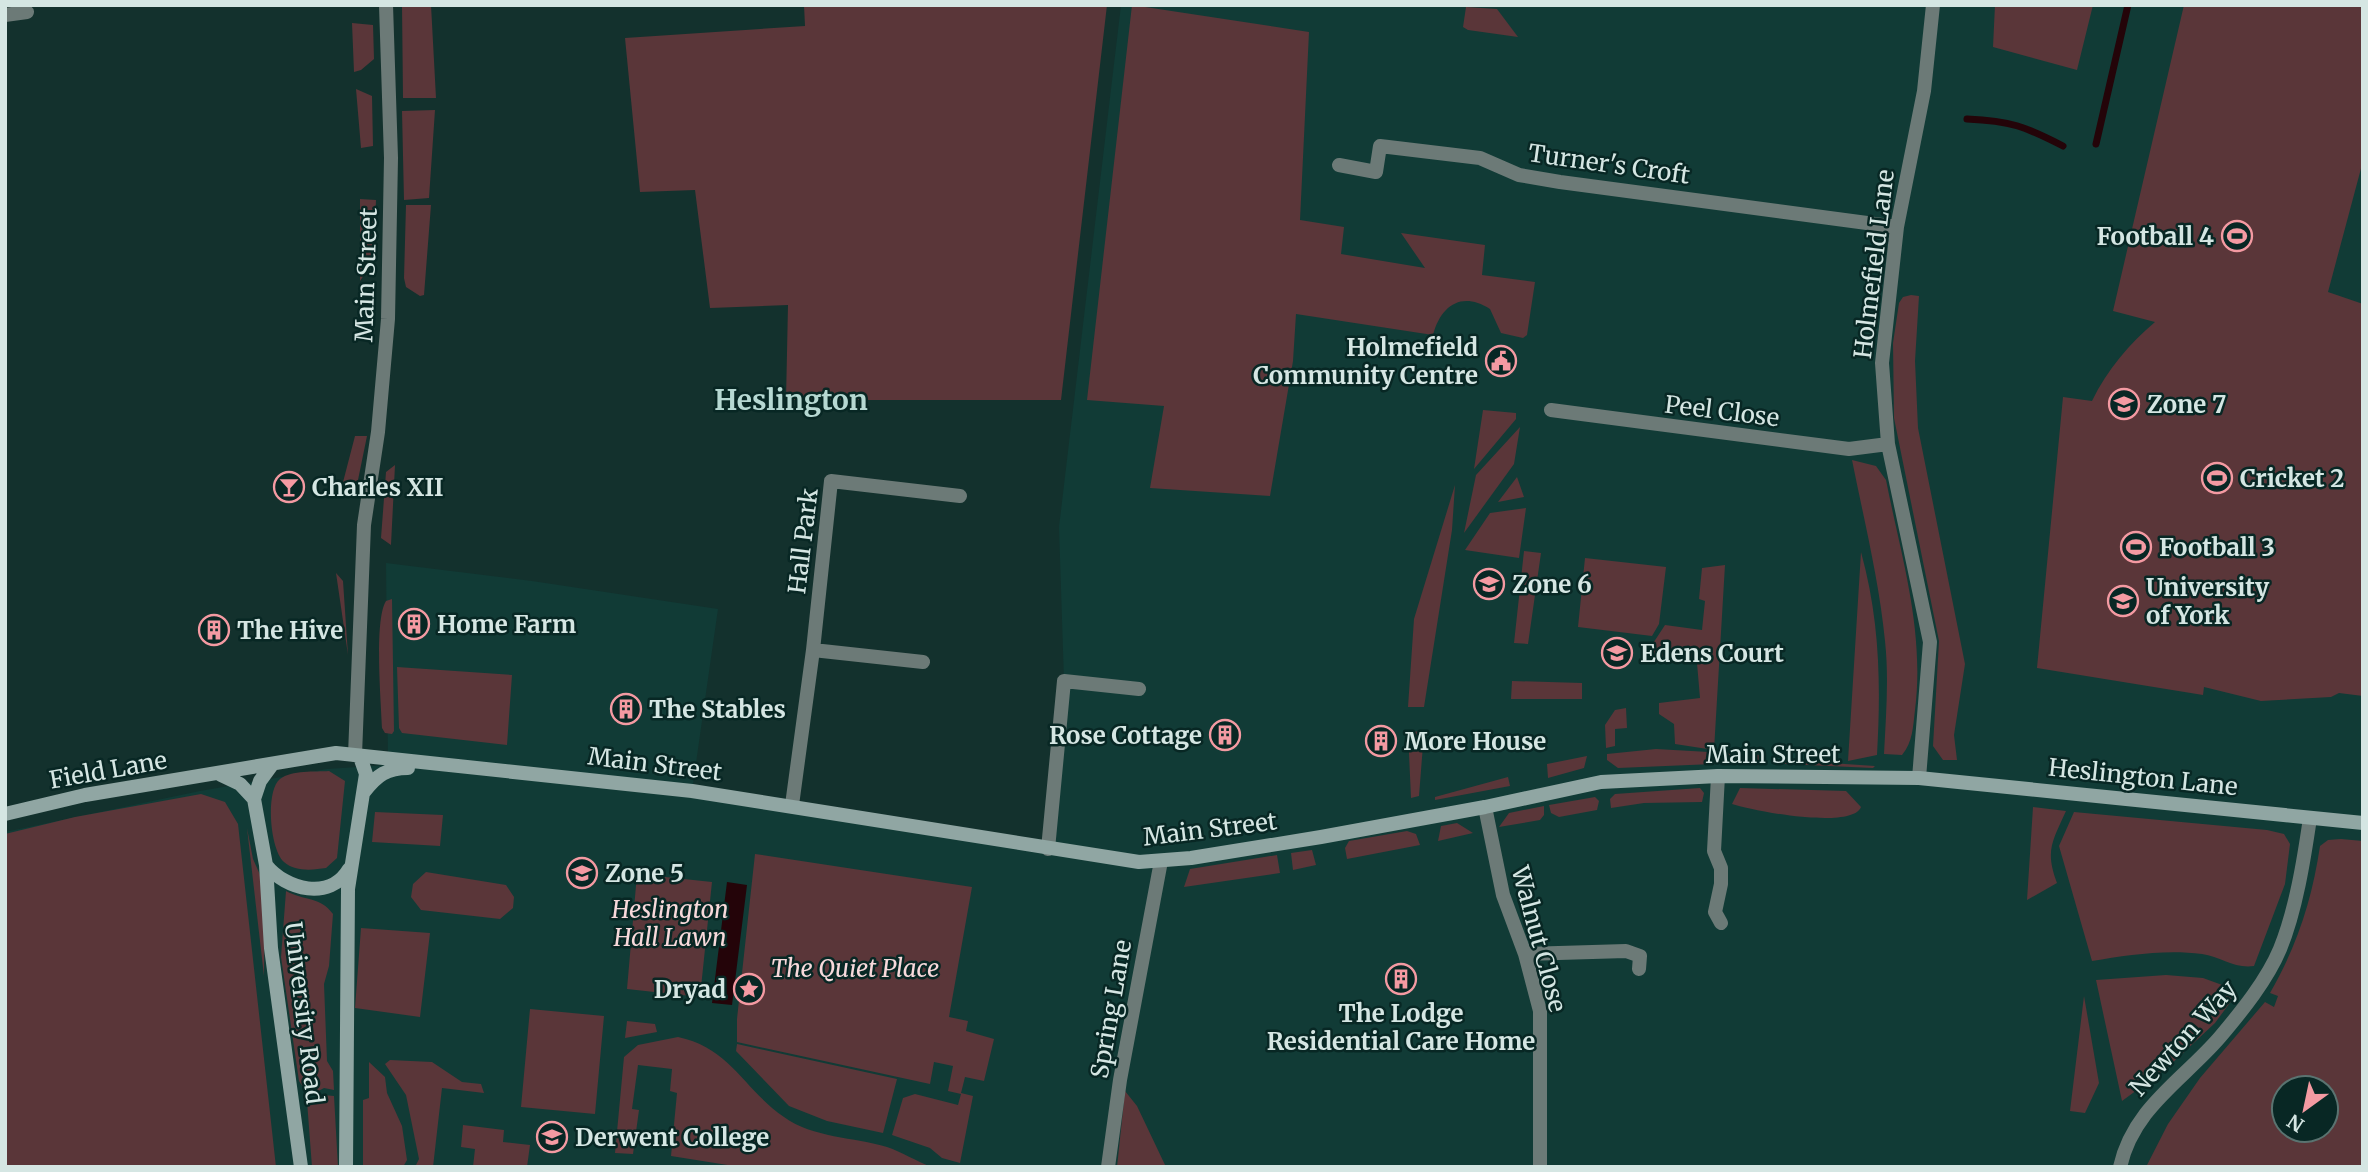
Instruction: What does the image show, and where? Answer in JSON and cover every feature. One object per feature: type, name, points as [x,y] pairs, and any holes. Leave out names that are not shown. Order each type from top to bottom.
[{"type":"street","name":"Main Street","points":[[386,5],[391,158],[388,319],[378,432],[363,525],[358,756],[466,765],[792,805],[1139,862],[1321,837],[1485,807],[1601,782],[1718,775],[1919,778]]},
{"type":"street","name":"Holmefield Lane","points":[[1919,778],[1930,642],[1888,444],[1882,363],[1897,227],[1924,91],[1933,5]]},
{"type":"street","points":[[5,15],[27,12]]},
{"type":"street","name":"Turner's Croft","points":[[1339,165],[1376,172],[1380,146],[1480,158],[1532,178],[1897,227]]},
{"type":"street","name":"Peel Close","points":[[1551,410],[1849,449],[1888,444]]},
{"type":"street","name":"Hall Park","points":[[792,805],[813,650],[831,481],[960,496]]},
{"type":"street","points":[[813,650],[923,662]]},
{"type":"street","points":[[1048,849],[1064,681],[1139,689]]},
{"type":"street","points":[[220,774],[240,784],[254,799],[260,781],[271,766],[336,753],[358,756]]},
{"type":"street","name":"University Road","points":[[346,1167],[348,889],[366,774],[358,756]]},
{"type":"street","name":"Main Street","points":[[364,793],[374,779],[394,768],[466,765]]},
{"type":"street","name":"Field Lane","points":[[5,814],[85,795],[271,766]]},
{"type":"street","points":[[1718,775],[1714,851],[1721,876],[1715,912],[1721,923]]},
{"type":"street","name":"Heslington Lane","points":[[1919,778],[2363,823]]},
{"type":"street","name":"University Road","points":[[254,799],[266,865],[271,948],[301,1167]]},
{"type":"street","name":"Walnut Close","points":[[1485,807],[1503,895],[1525,954],[1539,1011],[1540,1167]]},
{"type":"street","name":"Newton Way","points":[[2120,1167],[2126,1142],[2151,1104],[2220,1037],[2257,988],[2280,948],[2305,858],[2310,818]]},
{"type":"street","name":"Spring Lane","points":[[1108,1167],[1120,1080],[1161,861]]},
{"type":"street","name":"University Road","points":[[266,865],[289,886],[303,888],[333,886],[342,880],[351,865]]},
{"type":"street","points":[[1525,954],[1626,951],[1640,956],[1639,969]]},
{"type":"shaded area","points":[[1121,5],[2363,5],[2363,1167],[5,1167],[5,832],[200,791],[327,769],[388,765],[386,563],[532,581],[718,609],[692,791],[1048,849],[1064,681],[1059,527]]},
{"type":"shaded area","points":[[727,882],[747,885],[732,1005],[712,1003]]},
{"type":"green space","points":[[402,5],[431,5],[436,98],[403,98]]},
{"type":"green space","points":[[804,5],[1107,5],[1061,400],[786,400],[788,305],[710,308],[695,190],[640,192],[625,38],[805,26]]},
{"type":"green space","points":[[1132,5],[1309,32],[1300,220],[1344,227],[1341,254],[1425,268],[1401,233],[1485,245],[1482,275],[1535,282],[1527,335],[1523,338],[1501,333],[1490,309],[1470,301],[1462,301],[1447,309],[1433,335],[1296,314],[1293,361],[1270,496],[1150,488],[1164,406],[1087,400]]},
{"type":"green space","points":[[1995,5],[2093,5],[2077,70],[1993,47]]},
{"type":"green space","points":[[2184,5],[2363,5],[2363,161],[2328,292],[2363,304],[2363,696],[2339,693],[2331,697],[2261,701],[2204,687],[2203,695],[2037,668],[2063,397],[2092,401],[2119,358],[2155,322],[2113,311]]},
{"type":"green space","points":[[1466,7],[1497,9],[1518,37],[1468,30],[1463,27]]},
{"type":"green space","points":[[352,23],[373,25],[374,59],[361,70],[354,72]]},
{"type":"green space","points":[[356,89],[372,96],[373,146],[361,148]]},
{"type":"green space","points":[[435,110],[429,198],[404,200],[402,111]]},
{"type":"green space","points":[[360,199],[376,200],[374,260],[360,281]]},
{"type":"green space","points":[[406,205],[431,205],[424,295],[420,296],[406,287],[404,278]]},
{"type":"green space","points":[[1919,296],[1915,361],[1918,428],[1965,664],[1954,735],[1957,760],[1943,760],[1933,746],[1939,641],[1894,418],[1893,343],[1899,303],[1903,297]]},
{"type":"green space","points":[[1483,410],[1516,413],[1516,419],[1474,469]]},
{"type":"green space","points":[[1520,427],[1514,464],[1464,533],[1476,475]]},
{"type":"green space","points":[[355,436],[367,436],[358,480],[350,487],[342,486]]},
{"type":"green space","points":[[1852,460],[1876,466],[1886,480],[1910,594],[1917,651],[1917,681],[1912,734],[1902,755],[1884,754],[1887,683],[1885,641],[1875,573]]},
{"type":"green space","points":[[395,465],[391,545],[381,538],[386,472]]},
{"type":"green space","points":[[1517,477],[1524,497],[1498,502]]},
{"type":"green space","points":[[1455,485],[1452,530],[1424,707],[1408,707],[1414,619]]},
{"type":"green space","points":[[1526,508],[1519,558],[1465,550],[1490,513]]},
{"type":"green space","points":[[1524,551],[1541,553],[1528,644],[1514,643]]},
{"type":"green space","points":[[1861,552],[1872,603],[1878,653],[1877,755],[1848,761]]},
{"type":"green space","points":[[1585,558],[1666,567],[1659,624],[1652,636],[1578,627]]},
{"type":"green space","points":[[1725,565],[1714,750],[1675,744],[1674,724],[1659,714],[1659,703],[1700,698],[1697,663],[1653,663],[1646,654],[1665,625],[1702,630],[1705,601],[1699,599],[1702,568]]},
{"type":"green space","points":[[336,573],[343,581],[348,655]]},
{"type":"green space","points":[[392,599],[392,734],[385,733],[382,728],[379,662],[382,611],[386,601]]},
{"type":"green space","points":[[397,667],[512,675],[507,745],[402,733],[399,728]]},
{"type":"green space","points":[[1512,681],[1582,683],[1582,699],[1511,699]]},
{"type":"green space","points":[[1626,708],[1627,728],[1615,729],[1615,746],[1606,748],[1605,725],[1615,710]]},
{"type":"green space","points":[[1408,731],[1424,732],[1419,796],[1411,798]]},
{"type":"green space","points":[[1656,749],[1762,755],[1761,762],[1618,768],[1607,760],[1607,754]]},
{"type":"green space","points":[[1587,756],[1584,768],[1548,778],[1547,764]]},
{"type":"green space","points":[[1786,760],[1875,766],[1785,764]]},
{"type":"green space","points":[[329,771],[345,781],[337,858],[326,868],[310,870],[288,865],[279,855],[273,834],[271,807],[275,786],[280,779],[291,774]]},
{"type":"green space","points":[[1508,777],[1510,786],[1435,800],[1435,797]]},
{"type":"green space","points":[[1700,788],[1704,793],[1702,802],[1644,803],[1611,808],[1610,799],[1615,794]]},
{"type":"green space","points":[[1740,788],[1846,791],[1861,807],[1854,814],[1822,818],[1760,811],[1732,804]]},
{"type":"green space","points":[[201,794],[225,802],[238,824],[276,1167],[5,1167],[5,834],[75,817]]},
{"type":"green space","points":[[1595,797],[1599,801],[1597,810],[1559,817],[1551,813],[1549,805]]},
{"type":"green space","points":[[1544,806],[1544,815],[1540,820],[1499,827],[1509,813]]},
{"type":"green space","points":[[2033,807],[2066,811],[2051,854],[2057,883],[2027,900]]},
{"type":"green space","points":[[375,812],[443,815],[440,846],[372,842]]},
{"type":"green space","points":[[2074,812],[2267,830],[2284,834],[2290,844],[2285,884],[2254,966],[2241,966],[2202,954],[2175,952],[2092,961],[2059,846]]},
{"type":"green space","points":[[1457,823],[1473,833],[1438,841],[1441,826]]},
{"type":"green space","points":[[247,828],[253,859],[265,886],[264,976]]},
{"type":"green space","points":[[1407,831],[1416,834],[1420,845],[1347,859],[1345,848],[1349,841]]},
{"type":"green space","points":[[2328,840],[2363,841],[2363,1167],[2146,1167],[2168,1124],[2200,1078],[2265,1002],[2274,1007],[2278,996],[2270,993],[2302,922],[2313,885],[2320,846]]},
{"type":"green space","points":[[1312,850],[1316,865],[1293,870],[1291,853]]},
{"type":"green space","name":"The Quiet Place","points":[[755,854],[972,887],[949,1017],[968,1021],[966,1031],[994,1039],[984,1081],[965,1077],[961,1093],[973,1096],[960,1163],[942,1158],[930,1148],[892,1135],[903,1098],[915,1094],[958,1105],[961,1094],[948,1091],[953,1066],[934,1062],[930,1084],[737,1042],[737,1019]]},
{"type":"green space","points":[[1277,855],[1280,873],[1184,887],[1190,869]]},
{"type":"green space","points":[[426,872],[506,885],[514,897],[513,908],[500,919],[421,910],[411,897],[413,884]]},
{"type":"green space","name":"Heslington Hall Lawn","points":[[637,874],[712,882],[700,997],[627,989]]},
{"type":"green space","points":[[286,891],[317,901],[333,914],[329,966],[324,984],[327,1061],[333,1071],[334,1090],[324,1088],[309,1096],[299,1081],[281,957]]},
{"type":"green space","points":[[361,928],[430,933],[420,1017],[355,1008]]},
{"type":"green space","points":[[2166,975],[2203,978],[2225,986],[2232,1000],[2215,1023],[2167,1068],[2122,1101],[2096,980]]},
{"type":"green space","points":[[2084,996],[2099,1083],[2085,1113],[2070,1111]]},
{"type":"green space","points":[[530,1009],[604,1016],[595,1114],[521,1107]]},
{"type":"green space","points":[[627,1021],[655,1024],[657,1032],[625,1038]]},
{"type":"green space","points":[[678,1037],[711,1050],[770,1106],[795,1124],[821,1133],[887,1147],[931,1167],[740,1167],[671,1156],[677,1093],[670,1091],[672,1069],[638,1065],[632,1109],[639,1110],[633,1154],[615,1153],[624,1057],[638,1045]]},
{"type":"green space","points":[[737,1044],[897,1079],[883,1133],[827,1121],[789,1106],[736,1051]]},
{"type":"green space","points":[[390,1060],[432,1062],[462,1082],[481,1084],[484,1093],[442,1088],[433,1167],[415,1167],[419,1159],[406,1095],[385,1064]]},
{"type":"green space","points":[[369,1062],[385,1077],[387,1093],[402,1126],[407,1160],[403,1167],[363,1167],[363,1100],[369,1098]]},
{"type":"green space","points":[[1125,1091],[1137,1106],[1166,1167],[1117,1167]]},
{"type":"green space","points":[[323,1095],[334,1096],[338,1167],[312,1167],[307,1101]]},
{"type":"green space","points":[[463,1125],[504,1130],[503,1142],[530,1145],[527,1167],[473,1167],[475,1149],[461,1147]]},
{"type":"waterway","points":[[2096,144],[2128,5]]},
{"type":"waterway","points":[[1967,119],[2017,126],[2063,146]]},
{"type":"place","name":"Football 4","points":[[2237,236]]},
{"type":"place","name":"Holmefield Community Centre","points":[[1501,361]]},
{"type":"place","name":"Zone 7","points":[[2124,404]]},
{"type":"place","name":"Cricket 2","points":[[2217,478]]},
{"type":"place","name":"Charles XII","points":[[289,487]]},
{"type":"place","name":"Football 3","points":[[2136,547]]},
{"type":"place","name":"Zone 6","points":[[1489,584]]},
{"type":"place","name":"University of York","points":[[2123,601]]},
{"type":"place","name":"Home Farm","points":[[414,624]]},
{"type":"place","name":"The Hive","points":[[214,630]]},
{"type":"place","name":"Edens Court","points":[[1617,653]]},
{"type":"place","name":"The Stables","points":[[626,709]]},
{"type":"place","name":"Rose Cottage","points":[[1225,735]]},
{"type":"place","name":"More House","points":[[1381,741]]},
{"type":"place","name":"Zone 5","points":[[582,873]]},
{"type":"place","name":"The Lodge Residential Care Home","points":[[1401,979]]},
{"type":"place","name":"Dryad","points":[[749,989]]},
{"type":"place","name":"Derwent College","points":[[552,1137]]},
{"type":"district","name":"Heslington","points":[[791,400]]}]
